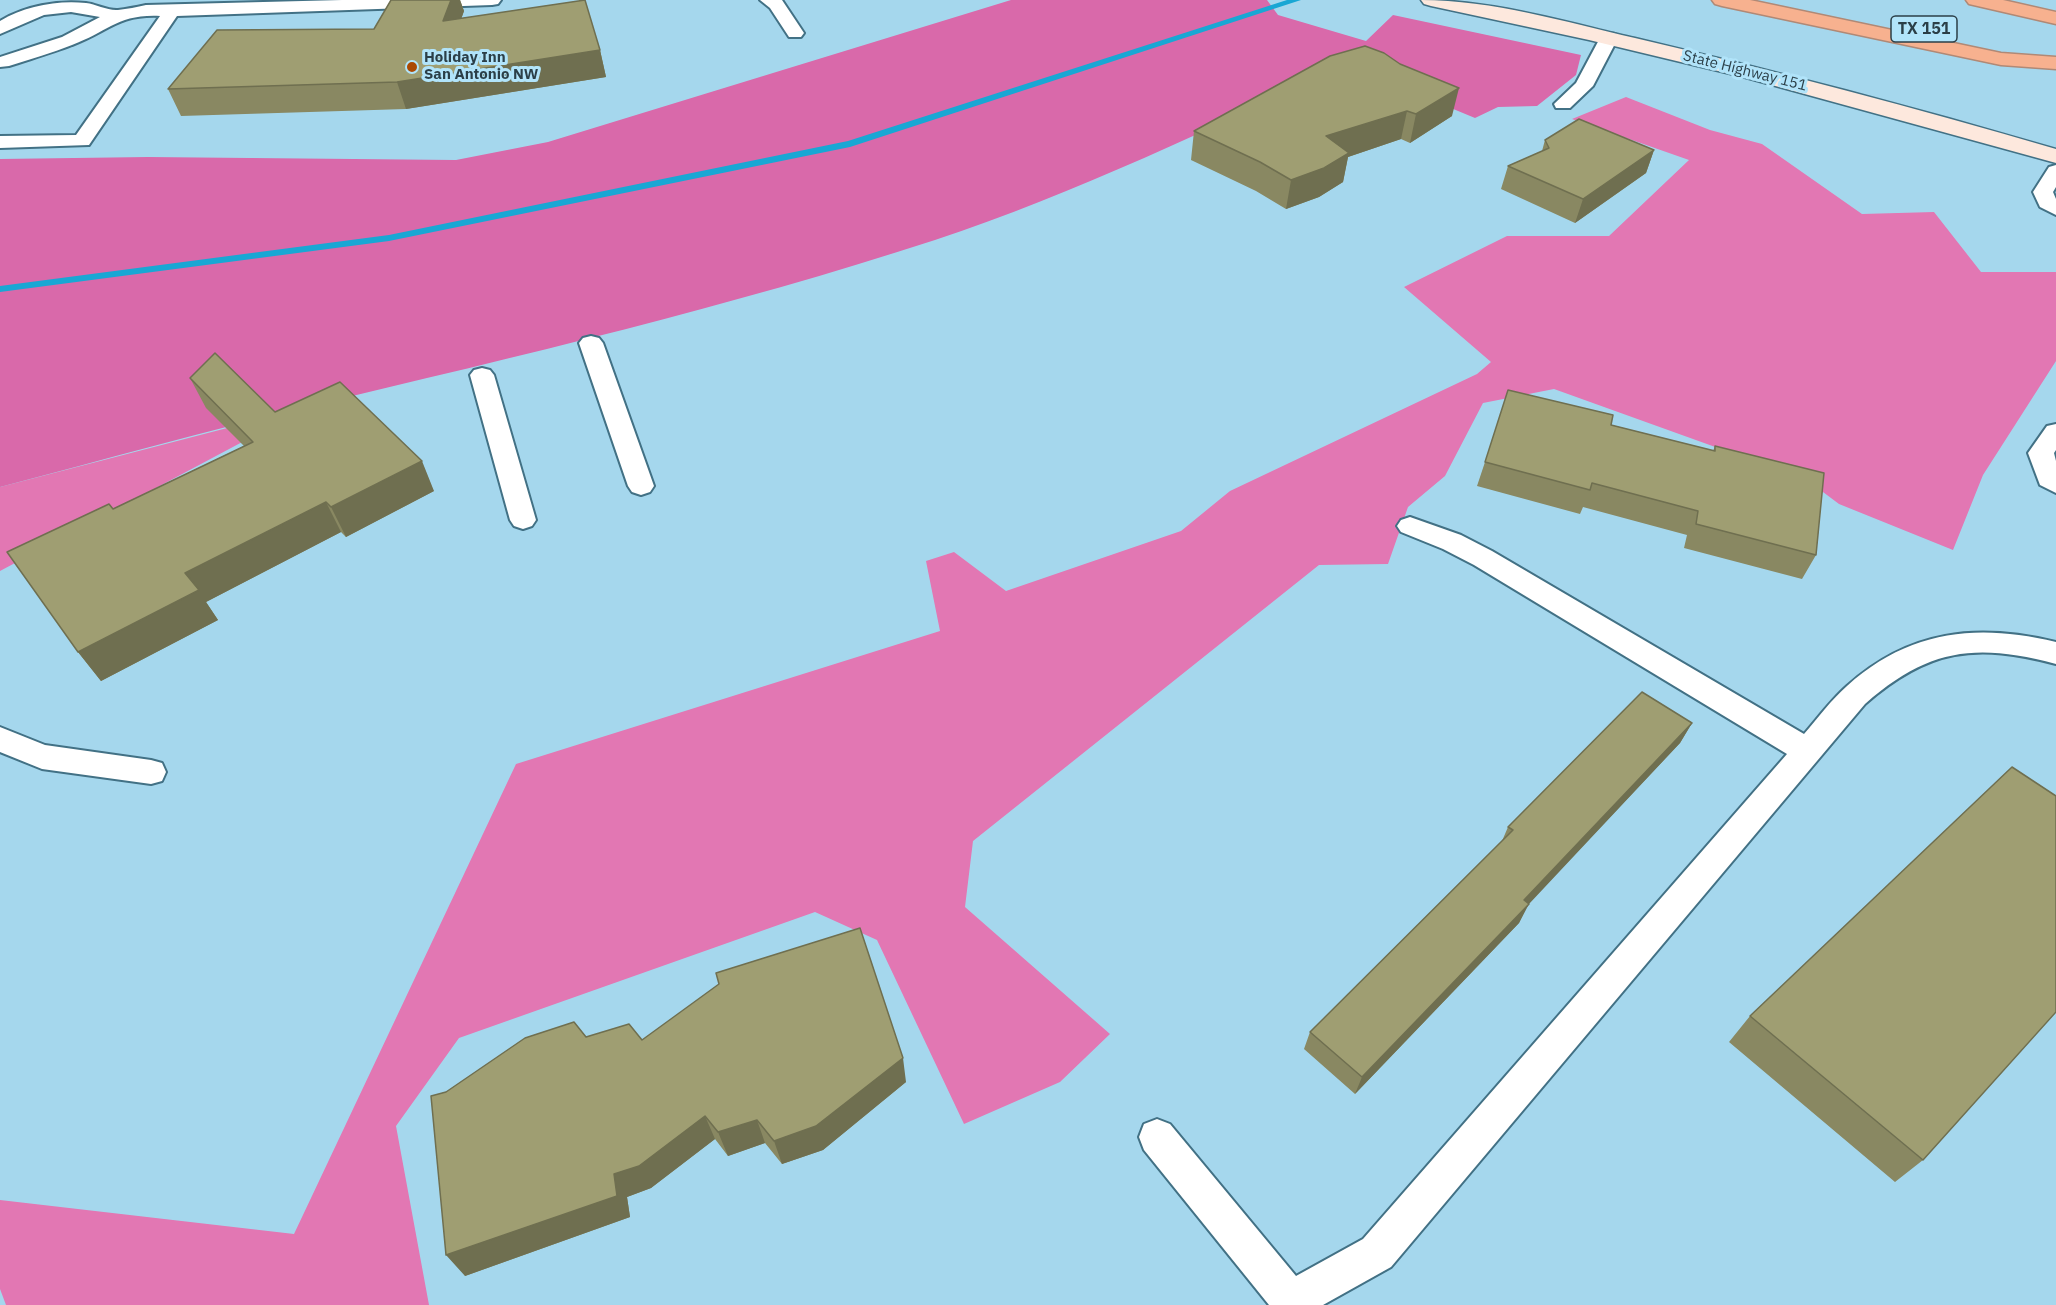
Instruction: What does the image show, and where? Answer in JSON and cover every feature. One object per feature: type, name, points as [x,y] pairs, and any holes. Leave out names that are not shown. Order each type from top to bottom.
[{"type":"highway","points":[[1722,0],[2001,59],[2056,62]]},
{"type":"highway","name":"TX 151","points":[[1791,0],[2056,62]]},
{"type":"highway","name":"TX 151","points":[[1976,0],[2056,18]]},
{"type":"highway","points":[[2043,0],[2056,3]]},
{"type":"main road","name":"State Highway 151","points":[[1431,0],[1609,38],[1790,82],[2056,156]]},
{"type":"lane","points":[[1,64],[68,41],[114,16],[146,10],[172,11],[360,2],[492,0]]},
{"type":"lane","points":[[769,0],[776,4],[795,33]]},
{"type":"lane","points":[[0,29],[29,11],[55,5],[84,4],[102,8],[114,16]]},
{"type":"lane","points":[[0,142],[82,141],[172,11]]},
{"type":"lane","points":[[1563,104],[1584,86],[1609,38]]},
{"type":"lane","points":[[2056,171],[2043,192],[2047,202],[2056,209]]},
{"type":"lane","points":[[591,343],[641,486]]},
{"type":"lane","points":[[482,375],[523,520]]},
{"type":"lane","points":[[2056,432],[2041,453],[2049,479],[2056,484]]},
{"type":"lane","points":[[1410,526],[1452,542],[1483,558],[1808,751]]},
{"type":"lane","points":[[1157,1137],[1293,1303],[1377,1253],[1874,677],[1896,663],[1924,650],[1986,640],[2056,653]]},
{"type":"lane","points":[[0,739],[42,757],[151,772]]},
{"type":"shaded area","points":[[1011,0],[1267,0],[1278,15],[1366,41],[1393,15],[1581,55],[1576,75],[1537,106],[1498,107],[1475,118],[1347,65],[1144,158],[1040,202],[935,240],[703,309],[193,435],[0,487],[0,159],[148,157],[456,160],[548,142]]},
{"type":"shaded area","points":[[1626,97],[1710,130],[1762,144],[1862,214],[1934,212],[1981,272],[2056,272],[2056,361],[1983,475],[1953,550],[1839,504],[1807,480],[1554,389],[1483,403],[1445,476],[1408,507],[1388,564],[1319,565],[973,841],[965,907],[1110,1034],[1060,1082],[964,1124],[877,940],[815,912],[459,1038],[396,1126],[429,1305],[6,1305],[0,1289],[0,1200],[294,1234],[516,764],[940,631],[926,561],[954,552],[1006,591],[1181,531],[1230,491],[1477,374],[1491,362],[1404,287],[1507,236],[1609,236],[1689,160],[1572,119]]},
{"type":"shaded area","points":[[308,407],[0,571],[0,487]]},
{"type":"building","points":[[391,0],[451,0],[443,21],[585,0],[600,50],[397,82],[168,89],[217,30],[374,29]]},
{"type":"building","points":[[1365,46],[1384,53],[1400,64],[1459,88],[1416,114],[1407,111],[1326,136],[1349,153],[1324,168],[1291,180],[1260,162],[1194,131],[1330,56]]},
{"type":"building","points":[[1579,119],[1654,150],[1583,199],[1508,166],[1549,148],[1545,140]]},
{"type":"building","points":[[215,353],[275,412],[340,382],[422,461],[331,507],[326,502],[185,573],[199,590],[78,652],[7,552],[109,504],[113,509],[253,442],[190,378]]},
{"type":"building","points":[[1508,390],[1613,415],[1611,425],[1715,451],[1715,446],[1824,473],[1816,555],[1696,524],[1698,511],[1592,483],[1590,490],[1485,462]]},
{"type":"building","points":[[1642,692],[1692,723],[1524,900],[1529,904],[1362,1077],[1310,1032],[1513,830],[1508,827]]},
{"type":"building","points":[[2012,767],[2056,796],[2056,1012],[1923,1160],[1750,1016]]},
{"type":"building","points":[[860,928],[903,1058],[816,1126],[774,1141],[757,1120],[718,1132],[705,1116],[639,1166],[614,1174],[617,1196],[446,1255],[431,1096],[446,1092],[525,1038],[574,1022],[586,1037],[629,1024],[642,1040],[719,984],[716,973]]},
{"type":"waterway","points":[[0,289],[389,238],[850,144],[1296,0]]},
{"type":"place","name":"Holiday Inn San Antonio NW","points":[[412,67]]}]
